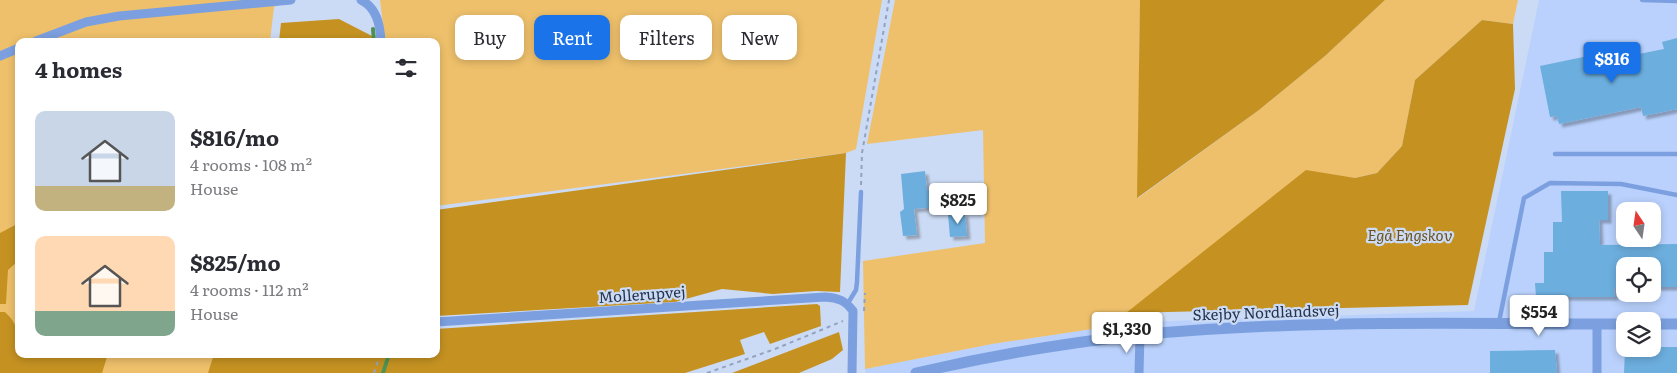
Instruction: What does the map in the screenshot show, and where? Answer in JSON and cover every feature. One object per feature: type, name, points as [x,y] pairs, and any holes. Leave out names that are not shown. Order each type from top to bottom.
[{"type":"street","points":[[44,38],[86,22],[119,16],[291,0]]},
{"type":"street","points":[[361,0],[370,4],[377,17],[380,38]]},
{"type":"street","points":[[0,56],[15,50]]},
{"type":"street","name":"Mollerupvej","points":[[440,322],[825,297],[839,298],[848,303]]},
{"type":"street","points":[[848,303],[853,311],[854,318],[852,373]]},
{"type":"street","points":[[1597,324],[1597,373]]},
{"type":"street","name":"Skejby Nordlandsvej","points":[[916,373],[1030,350],[1140,335],[1300,326],[1616,324]]},
{"type":"street","points":[[1661,324],[1677,324]]},
{"type":"street","points":[[1139,373],[1140,335]]},
{"type":"lane","points":[[1642,0],[1677,1]]},
{"type":"lane","points":[[1555,154],[1677,154]]},
{"type":"lane","points":[[1499,324],[1524,198],[1550,182],[1621,184],[1677,195]]},
{"type":"lane","points":[[848,303],[856,290],[857,282],[861,192]]},
{"type":"path","points":[[861,192],[862,153],[889,0]]},
{"type":"path","points":[[707,373],[776,350],[854,318]]},
{"type":"path","points":[[374,373],[379,358]]},
{"type":"shaded area","points":[[0,0],[288,0],[274,7],[270,38],[15,38],[15,358],[216,358],[212,373],[0,373]]},
{"type":"shaded area","points":[[380,0],[882,0],[856,149],[846,153],[440,205],[440,38],[385,38]]},
{"type":"shaded area","points":[[895,0],[1140,0],[1138,198],[1259,110],[1325,56],[1385,0],[1518,0],[1513,24],[1482,20],[1415,80],[1402,146],[1377,173],[1355,178],[1332,176],[1127,313],[1139,322],[992,344],[865,369],[863,261],[985,243],[983,130],[867,144]]},
{"type":"shaded area","points":[[1539,0],[1677,0],[1677,373],[866,373],[865,369],[992,344],[1139,322],[1474,311]]},
{"type":"green space","points":[[1140,0],[1385,0],[1325,56],[1259,110],[1137,198]]},
{"type":"green space","points":[[339,19],[372,36],[372,38],[279,38],[281,23]]},
{"type":"green space","name":"Egå Engskov","points":[[1482,20],[1513,24],[1515,89],[1468,305],[1126,313],[1306,170],[1355,178],[1377,173],[1402,146],[1415,80]]},
{"type":"green space","points":[[846,153],[840,292],[816,291],[773,294],[722,289],[675,302],[440,316],[440,209]]},
{"type":"green space","points":[[15,225],[15,264],[8,270],[6,304],[0,304],[0,233]]},
{"type":"green space","points":[[817,304],[820,306],[821,326],[770,344],[764,332],[740,340],[745,354],[685,373],[208,373],[213,358],[440,358],[440,329]]},
{"type":"green space","points":[[0,312],[5,312],[15,324],[15,358],[107,358],[102,373],[0,373]]},
{"type":"green space","points":[[839,332],[843,350],[832,359],[799,373],[732,373]]},
{"type":"building","points":[[1677,38],[1677,109],[1643,116],[1641,107],[1559,124],[1557,116],[1550,117],[1540,66],[1607,52],[1609,60],[1664,49],[1662,42]]},
{"type":"building","points":[[925,171],[927,190],[946,188],[948,206],[914,209],[917,235],[903,236],[900,212],[904,209],[901,174]]},
{"type":"building","points":[[1561,191],[1608,191],[1608,220],[1599,220],[1600,245],[1616,245],[1616,248],[1661,248],[1661,244],[1677,244],[1677,287],[1661,287],[1661,257],[1616,257],[1615,297],[1536,297],[1535,283],[1544,283],[1544,252],[1553,252],[1553,222],[1562,222]]},
{"type":"building","points":[[965,213],[967,236],[950,237],[948,215]]},
{"type":"building","points":[[1661,347],[1677,347],[1677,373],[1624,373],[1625,357],[1661,357]]},
{"type":"building","points":[[1555,350],[1557,373],[1490,373],[1490,351]]},
{"type":"waterway","points":[[373,29],[374,38]]},
{"type":"waterway","points":[[383,373],[388,358]]}]
